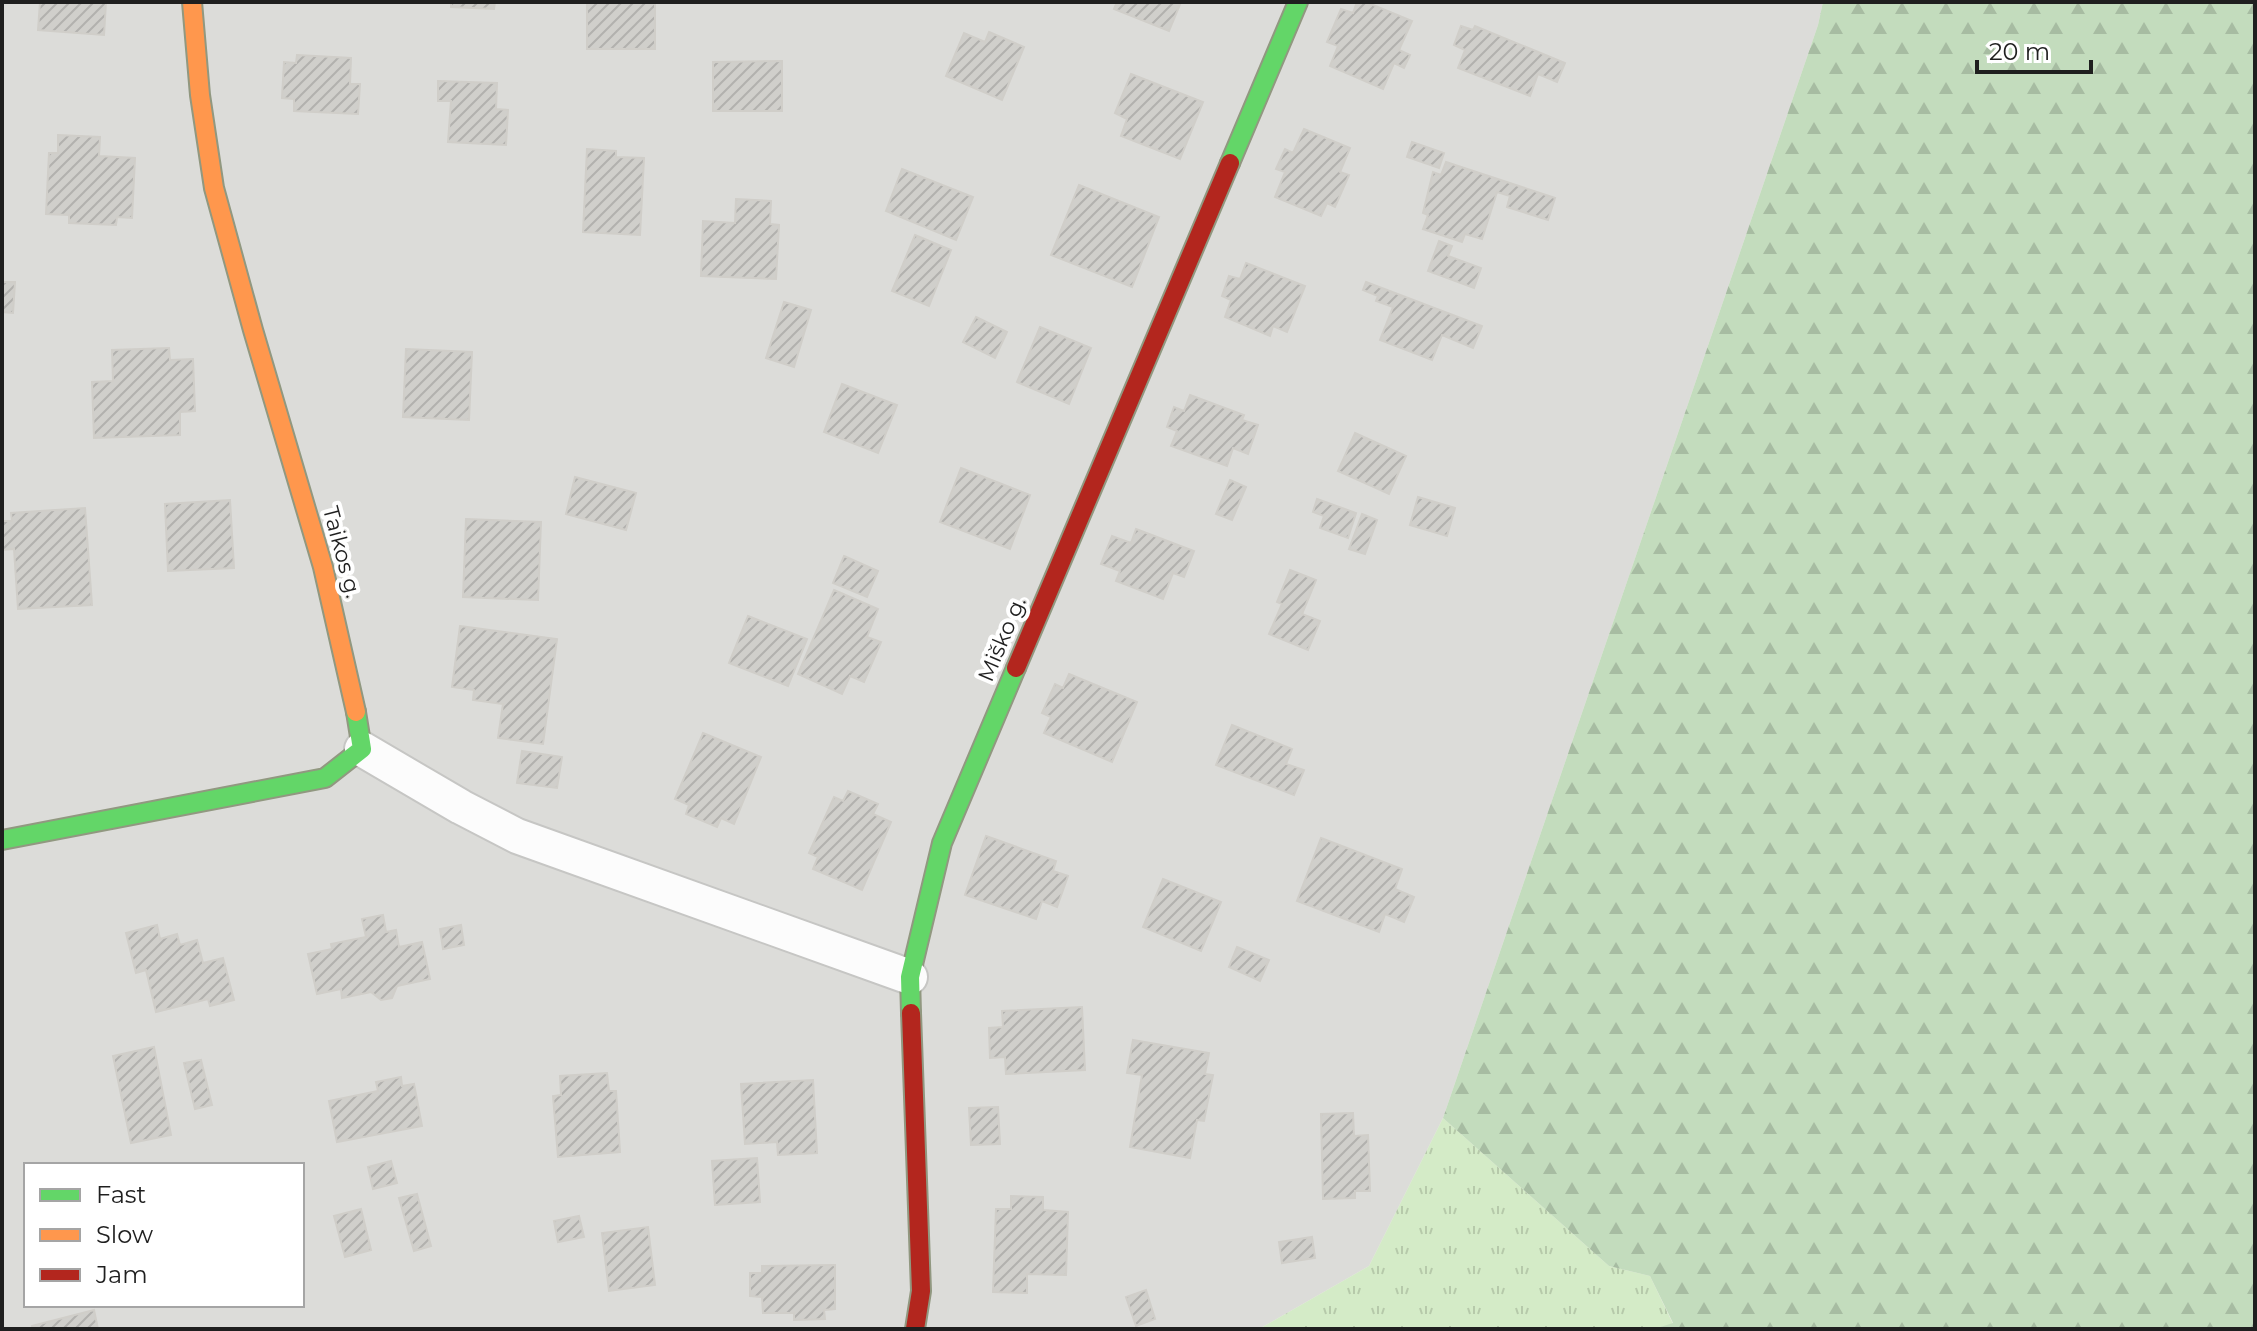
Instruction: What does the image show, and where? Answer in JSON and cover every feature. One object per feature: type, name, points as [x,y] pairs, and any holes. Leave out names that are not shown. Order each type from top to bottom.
[{"type":"street","name":"Taikos g.","points":[[192,2],[196,78],[215,189],[246,308],[315,541],[356,703],[362,749]]},
{"type":"street","name":"Miško g.","points":[[915,1329],[921,1291],[910,977],[942,843],[1298,2]]},
{"type":"street","points":[[2,840],[325,778],[362,749],[517,836],[910,977]]},
{"type":"shaded area","points":[[2,2],[1823,2],[1818,25],[1443,1118],[1369,1266],[1259,1329],[2,1329]]},
{"type":"green space","points":[[1823,2],[2255,2],[2255,1329],[1654,1329],[1673,1323],[1650,1276],[1609,1266],[1443,1118],[1818,25]]},
{"type":"green space","points":[[1443,1118],[1609,1266],[1650,1276],[1673,1324],[1654,1329],[1259,1329],[1369,1266]]},
{"type":"building","points":[[40,2],[106,2],[104,35],[38,30]]},
{"type":"building","points":[[451,2],[495,2],[494,9],[451,7]]},
{"type":"building","points":[[587,2],[655,3],[655,49],[587,49]]},
{"type":"building","points":[[1117,2],[1181,2],[1169,31],[1114,9]]},
{"type":"building","points":[[1357,2],[1366,2],[1412,21],[1399,50],[1410,55],[1404,68],[1394,63],[1383,89],[1330,66],[1338,46],[1327,42],[1341,9],[1353,13]]},
{"type":"building","points":[[1461,26],[1473,30],[1475,26],[1565,63],[1557,82],[1538,74],[1530,96],[1458,68],[1465,50],[1454,45]]},
{"type":"building","points":[[989,32],[1024,47],[1002,100],[946,76],[964,33],[985,42]]},
{"type":"building","points":[[297,55],[351,58],[350,84],[360,84],[358,114],[294,111],[294,99],[282,98],[284,62],[296,63]]},
{"type":"building","points":[[782,61],[782,111],[713,111],[713,62]]},
{"type":"building","points":[[1131,74],[1203,102],[1180,159],[1121,136],[1127,119],[1115,113]]},
{"type":"building","points":[[438,81],[497,83],[496,109],[508,110],[506,145],[448,142],[451,101],[438,101]]},
{"type":"building","points":[[1304,129],[1350,148],[1340,172],[1349,175],[1335,207],[1327,203],[1321,216],[1275,197],[1285,172],[1276,169],[1285,149],[1293,153]]},
{"type":"building","points":[[58,135],[100,137],[99,156],[135,158],[132,218],[117,217],[116,225],[69,223],[69,215],[46,214],[49,153],[58,153]]},
{"type":"building","points":[[1412,142],[1444,153],[1439,168],[1407,157]]},
{"type":"building","points":[[587,149],[616,151],[616,157],[644,158],[640,235],[583,232]]},
{"type":"building","points":[[1446,162],[1555,198],[1548,220],[1507,207],[1510,196],[1497,192],[1482,239],[1465,234],[1462,242],[1423,229],[1428,215],[1423,213],[1433,172],[1441,175]]},
{"type":"building","points":[[902,169],[973,197],[956,240],[886,211]]},
{"type":"building","points":[[1079,185],[1159,217],[1132,287],[1051,255]]},
{"type":"building","points":[[736,199],[771,201],[770,224],[779,225],[776,279],[701,276],[703,221],[735,223]]},
{"type":"building","points":[[915,235],[951,250],[929,306],[892,291]]},
{"type":"building","points":[[1439,241],[1452,246],[1448,256],[1481,268],[1474,288],[1428,271]]},
{"type":"building","points":[[1246,263],[1305,286],[1287,332],[1273,326],[1270,336],[1225,317],[1231,300],[1222,296],[1229,276],[1240,279]]},
{"type":"building","points":[[2,282],[15,282],[13,313],[2,312]]},
{"type":"building","points":[[1366,282],[1482,326],[1473,348],[1442,335],[1432,360],[1380,340],[1393,307],[1376,301],[1378,296],[1363,290]]},
{"type":"building","points":[[784,302],[811,310],[794,367],[766,358]]},
{"type":"building","points":[[976,317],[1007,332],[995,358],[963,342]]},
{"type":"building","points":[[1040,327],[1091,348],[1069,404],[1017,382]]},
{"type":"building","points":[[169,348],[170,360],[193,359],[195,411],[180,412],[180,435],[94,438],[92,382],[113,381],[112,350]]},
{"type":"building","points":[[406,349],[472,352],[469,420],[403,417]]},
{"type":"building","points":[[842,384],[897,405],[878,453],[824,432]]},
{"type":"building","points":[[1190,395],[1244,415],[1242,420],[1258,425],[1248,454],[1233,448],[1227,466],[1171,446],[1177,431],[1167,427],[1174,407],[1184,411]]},
{"type":"building","points":[[1355,433],[1406,456],[1389,494],[1338,471]]},
{"type":"building","points":[[961,468],[1030,495],[1010,549],[940,522]]},
{"type":"building","points":[[575,477],[636,493],[626,530],[566,514]]},
{"type":"building","points":[[1230,480],[1246,487],[1232,520],[1216,514]]},
{"type":"building","points":[[1418,497],[1455,508],[1447,536],[1410,525]]},
{"type":"building","points":[[1317,499],[1356,513],[1348,538],[1320,528],[1324,516],[1313,512]]},
{"type":"building","points":[[230,500],[234,568],[168,571],[165,504]]},
{"type":"building","points":[[85,508],[92,605],[18,609],[14,549],[2,550],[2,521],[12,521],[11,513]]},
{"type":"building","points":[[1362,514],[1377,520],[1365,554],[1349,549]]},
{"type":"building","points":[[466,519],[541,522],[538,600],[463,597]]},
{"type":"building","points":[[1136,529],[1194,551],[1184,577],[1173,573],[1163,599],[1116,581],[1120,571],[1101,564],[1112,536],[1131,543]]},
{"type":"building","points":[[844,556],[878,571],[867,597],[833,583]]},
{"type":"building","points":[[1290,570],[1316,580],[1302,614],[1320,621],[1308,650],[1269,634],[1282,604],[1277,602]]},
{"type":"building","points":[[834,590],[878,609],[867,637],[881,642],[864,682],[850,676],[842,694],[798,674]]},
{"type":"building","points":[[748,616],[807,639],[788,686],[729,663]]},
{"type":"building","points":[[460,626],[557,639],[543,744],[498,738],[503,704],[473,700],[474,690],[452,687]]},
{"type":"building","points":[[1069,674],[1137,702],[1112,762],[1044,733],[1051,717],[1042,713],[1055,684],[1063,688]]},
{"type":"building","points":[[1232,725],[1292,749],[1286,764],[1304,770],[1294,795],[1216,765]]},
{"type":"building","points":[[703,733],[761,757],[734,824],[721,818],[717,827],[686,814],[689,805],[675,799]]},
{"type":"building","points":[[522,751],[562,757],[557,788],[517,783]]},
{"type":"building","points":[[848,791],[878,804],[873,814],[891,822],[862,890],[813,869],[818,857],[809,853],[834,797],[843,801]]},
{"type":"building","points":[[986,836],[1056,861],[1053,871],[1068,876],[1057,907],[1042,901],[1036,919],[965,895]]},
{"type":"building","points":[[1321,838],[1402,869],[1395,889],[1414,897],[1404,922],[1385,914],[1379,932],[1297,901]]},
{"type":"building","points":[[1163,879],[1221,902],[1201,951],[1143,927]]},
{"type":"building","points":[[383,915],[386,932],[396,930],[399,947],[422,942],[430,979],[397,986],[392,998],[381,1000],[371,992],[342,998],[341,989],[317,994],[308,954],[332,949],[331,944],[366,937],[362,919]]},
{"type":"building","points":[[157,925],[160,939],[177,934],[180,945],[197,940],[203,963],[223,958],[234,1000],[210,1006],[208,999],[156,1012],[146,970],[136,973],[126,933]]},
{"type":"building","points":[[461,925],[464,945],[443,949],[440,929]]},
{"type":"building","points":[[1237,947],[1269,960],[1260,981],[1229,967]]},
{"type":"building","points":[[1082,1007],[1085,1070],[1006,1074],[1005,1057],[990,1058],[989,1028],[1003,1027],[1002,1011]]},
{"type":"building","points":[[1133,1040],[1209,1053],[1205,1074],[1213,1075],[1204,1121],[1197,1120],[1190,1158],[1130,1147],[1142,1075],[1127,1073]]},
{"type":"building","points":[[154,1047],[171,1135],[131,1143],[113,1056]]},
{"type":"building","points":[[201,1060],[212,1105],[195,1109],[184,1063]]},
{"type":"building","points":[[607,1073],[609,1091],[616,1091],[620,1152],[558,1157],[553,1096],[561,1095],[560,1076]]},
{"type":"building","points":[[401,1077],[402,1086],[414,1084],[422,1126],[337,1142],[329,1101],[378,1091],[376,1082]]},
{"type":"building","points":[[813,1080],[817,1153],[778,1155],[777,1142],[745,1144],[741,1084]]},
{"type":"building","points":[[998,1107],[1000,1144],[971,1145],[969,1108]]},
{"type":"building","points":[[1353,1113],[1354,1136],[1368,1135],[1370,1191],[1355,1191],[1355,1198],[1323,1199],[1321,1114]]},
{"type":"building","points":[[757,1158],[760,1202],[715,1205],[712,1161]]},
{"type":"building","points":[[391,1161],[397,1183],[373,1189],[368,1167]]},
{"type":"building","points":[[417,1194],[431,1246],[414,1251],[399,1198]]},
{"type":"building","points":[[1011,1196],[1043,1197],[1043,1210],[1068,1212],[1066,1275],[1027,1274],[1027,1293],[993,1292],[996,1209],[1011,1209]]},
{"type":"building","points":[[361,1209],[371,1250],[345,1257],[334,1216]]},
{"type":"building","points":[[579,1216],[584,1237],[558,1242],[554,1221]]},
{"type":"building","points":[[648,1227],[655,1285],[609,1291],[602,1233]]},
{"type":"building","points":[[1312,1237],[1315,1258],[1282,1263],[1279,1242]]},
{"type":"building","points":[[835,1265],[835,1309],[824,1310],[825,1319],[794,1320],[794,1313],[763,1313],[762,1297],[750,1296],[750,1273],[762,1273],[762,1266]]},
{"type":"building","points":[[1146,1290],[1155,1319],[1136,1326],[1126,1297]]},
{"type":"building","points":[[94,1310],[98,1329],[33,1329],[32,1326]]},
{"type":"traffic: fast","points":[[1230,163],[1298,2]]},
{"type":"traffic: fast","points":[[911,1013],[910,977],[942,843],[1016,668]]},
{"type":"traffic: fast","points":[[2,840],[325,778],[362,749],[356,712]]},
{"type":"traffic: slow","points":[[192,2],[200,95],[214,188],[323,567],[356,712]]},
{"type":"traffic: jam","points":[[1016,668],[1230,163]]},
{"type":"traffic: jam","points":[[911,1013],[921,1291],[915,1329]]}]
